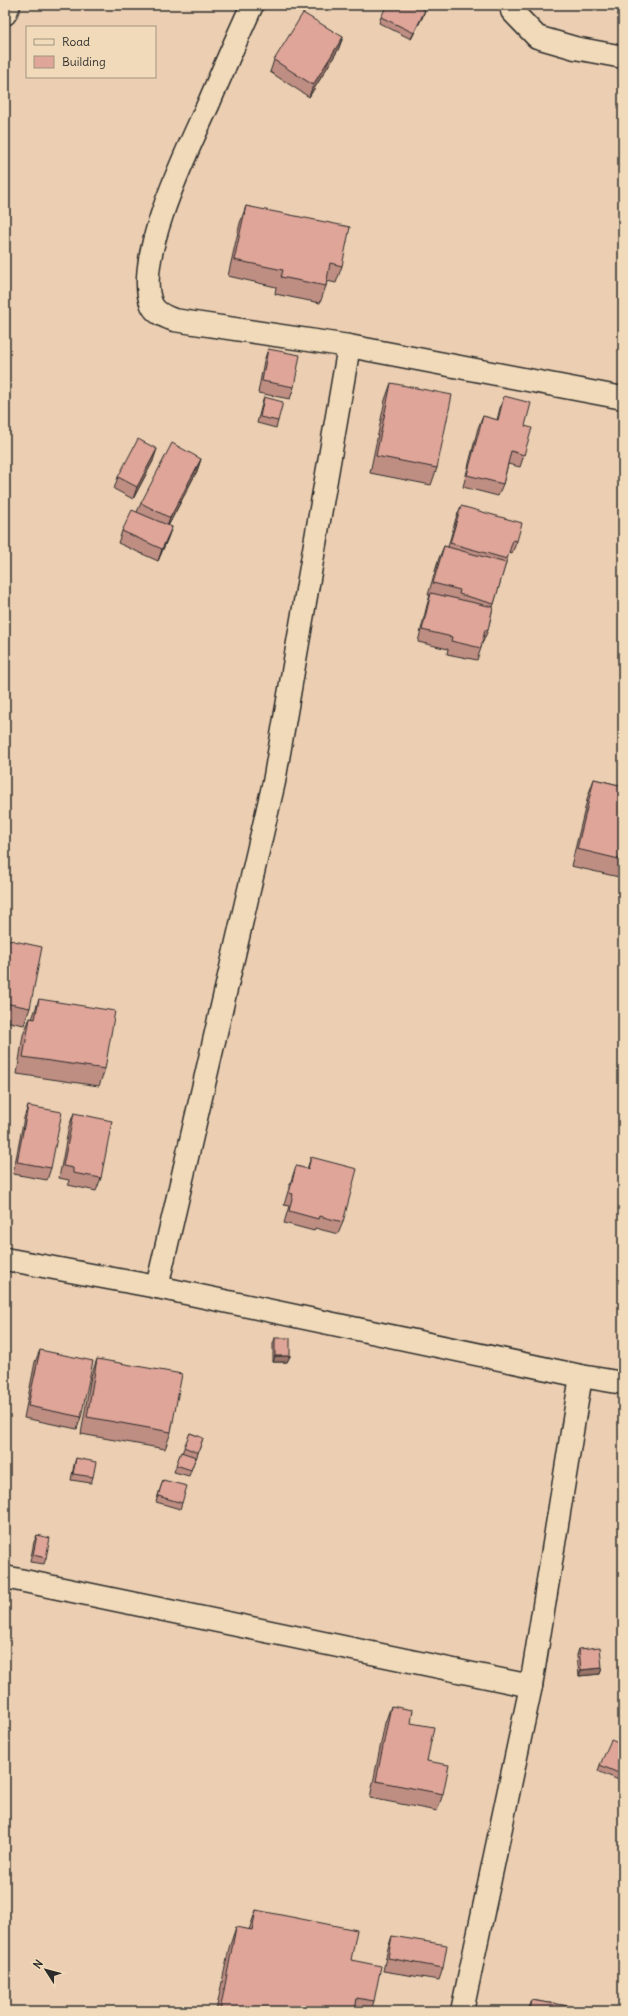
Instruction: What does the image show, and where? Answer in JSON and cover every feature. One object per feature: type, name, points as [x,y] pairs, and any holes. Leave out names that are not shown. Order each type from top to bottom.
[{"type":"street","points":[[5,14],[9,5]]},
{"type":"street","points":[[252,5],[174,180],[156,235],[147,285],[152,306],[161,315],[174,320],[349,346],[623,398]]},
{"type":"street","points":[[511,5],[512,11],[537,37],[575,48],[623,57]]},
{"type":"street","points":[[157,1287],[274,782],[349,346]]},
{"type":"street","points":[[5,1259],[157,1287],[581,1376],[623,1383]]},
{"type":"street","points":[[462,2011],[531,1686],[581,1376]]},
{"type":"street","points":[[5,1577],[531,1686]]},
{"type":"building","points":[[387,5],[415,5],[425,10],[414,33],[381,17]]},
{"type":"building","points":[[303,13],[343,37],[313,85],[274,60]]},
{"type":"building","points":[[246,206],[350,227],[342,266],[330,263],[326,286],[281,277],[283,270],[234,260]]},
{"type":"building","points":[[268,349],[300,355],[294,387],[262,381]]},
{"type":"building","points":[[391,383],[452,395],[437,468],[376,456]]},
{"type":"building","points":[[504,396],[531,403],[525,426],[532,428],[524,455],[511,451],[503,484],[467,475],[483,416],[498,420]]},
{"type":"building","points":[[264,397],[283,402],[278,421],[260,417]]},
{"type":"building","points":[[138,439],[157,449],[137,487],[118,477]]},
{"type":"building","points":[[172,443],[201,459],[170,518],[141,503]]},
{"type":"building","points":[[461,506],[522,523],[517,541],[513,540],[507,559],[450,543]]},
{"type":"building","points":[[132,510],[172,527],[162,549],[122,531]]},
{"type":"building","points":[[444,546],[506,563],[494,604],[459,594],[460,590],[433,583]]},
{"type":"building","points":[[431,593],[493,607],[488,630],[485,630],[481,648],[451,641],[452,637],[422,630]]},
{"type":"building","points":[[594,779],[623,786],[623,860],[577,849]]},
{"type":"building","points":[[5,939],[42,947],[30,1008],[5,1003]]},
{"type":"building","points":[[39,999],[115,1011],[105,1069],[23,1057],[30,1018],[35,1019]]},
{"type":"building","points":[[28,1106],[62,1112],[51,1168],[17,1162]]},
{"type":"building","points":[[74,1113],[112,1121],[101,1178],[73,1173],[73,1168],[63,1166]]},
{"type":"building","points":[[311,1157],[357,1169],[343,1222],[319,1216],[318,1219],[289,1211],[293,1194],[289,1193],[296,1166],[308,1169]]},
{"type":"building","points":[[275,1338],[290,1338],[290,1356],[275,1356]]},
{"type":"building","points":[[40,1350],[93,1361],[81,1417],[28,1406]]},
{"type":"building","points":[[97,1359],[182,1374],[171,1432],[87,1417]]},
{"type":"building","points":[[190,1433],[203,1438],[198,1453],[184,1447]]},
{"type":"building","points":[[181,1452],[196,1457],[191,1470],[176,1465]]},
{"type":"building","points":[[76,1458],[96,1462],[93,1477],[73,1474]]},
{"type":"building","points":[[163,1480],[187,1486],[182,1503],[158,1496]]},
{"type":"building","points":[[37,1535],[50,1538],[46,1558],[33,1555]]},
{"type":"building","points":[[600,1647],[602,1668],[581,1670],[579,1649]]},
{"type":"building","points":[[391,1706],[413,1710],[411,1723],[434,1727],[427,1761],[449,1765],[443,1794],[376,1781]]},
{"type":"building","points":[[611,1740],[623,1745],[623,1775],[600,1765]]},
{"type":"building","points":[[256,1910],[357,1930],[351,1960],[381,1966],[374,2001],[357,1998],[355,2011],[220,2011],[236,1927],[252,1930]]},
{"type":"building","points":[[392,1936],[447,1945],[443,1968],[388,1958]]},
{"type":"building","points":[[531,2000],[599,2011],[529,2011]]}]
